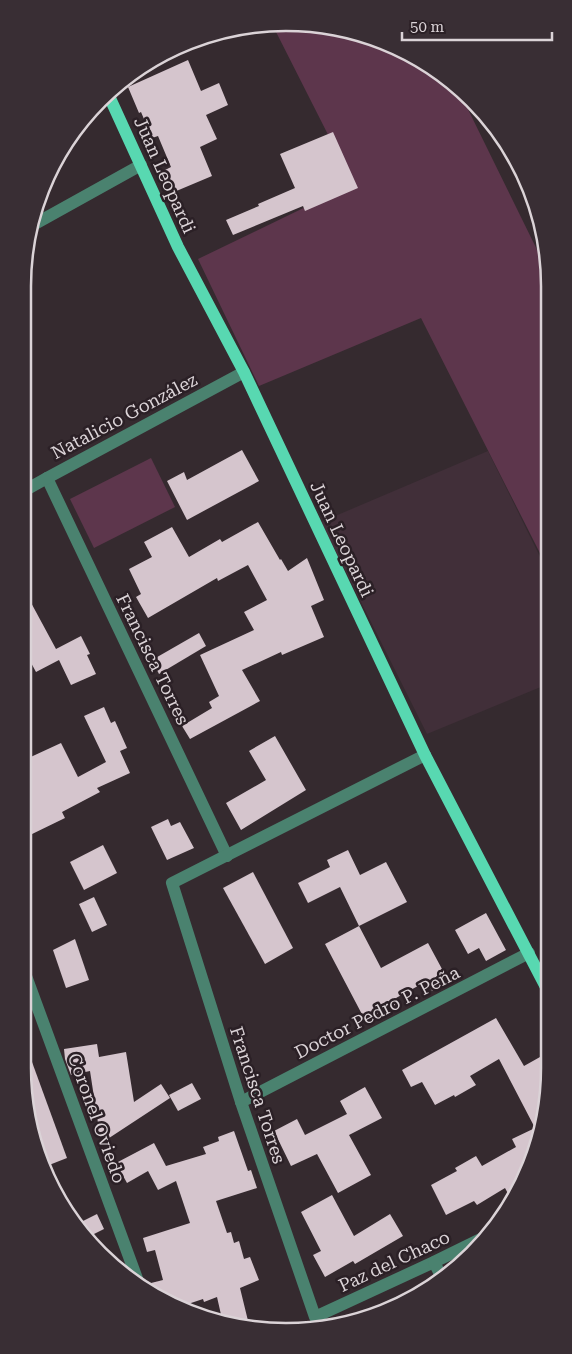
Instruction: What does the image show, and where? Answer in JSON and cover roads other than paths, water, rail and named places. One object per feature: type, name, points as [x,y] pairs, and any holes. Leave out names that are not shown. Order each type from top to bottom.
[{"type":"main road","name":"Juan Leopardi","points":[[111,101],[178,247],[244,372],[425,755],[541,977]]},
{"type":"street","points":[[40,221],[141,165]]},
{"type":"street","name":"Natalicio González","points":[[31,487],[244,372]]},
{"type":"street","name":"Francisca Torres","points":[[47,478],[227,856],[172,883],[241,1102],[315,1317]]},
{"type":"street","points":[[227,856],[425,755]]},
{"type":"street","name":"Doctor Pedro P. Peña","points":[[241,1102],[529,953]]},
{"type":"street","name":"Coronel Oviedo","points":[[31,990],[135,1273]]},
{"type":"street","name":"Paz del Chaco","points":[[315,1317],[469,1245]]},
{"type":"street","points":[[434,1262],[439,1272]]}]
